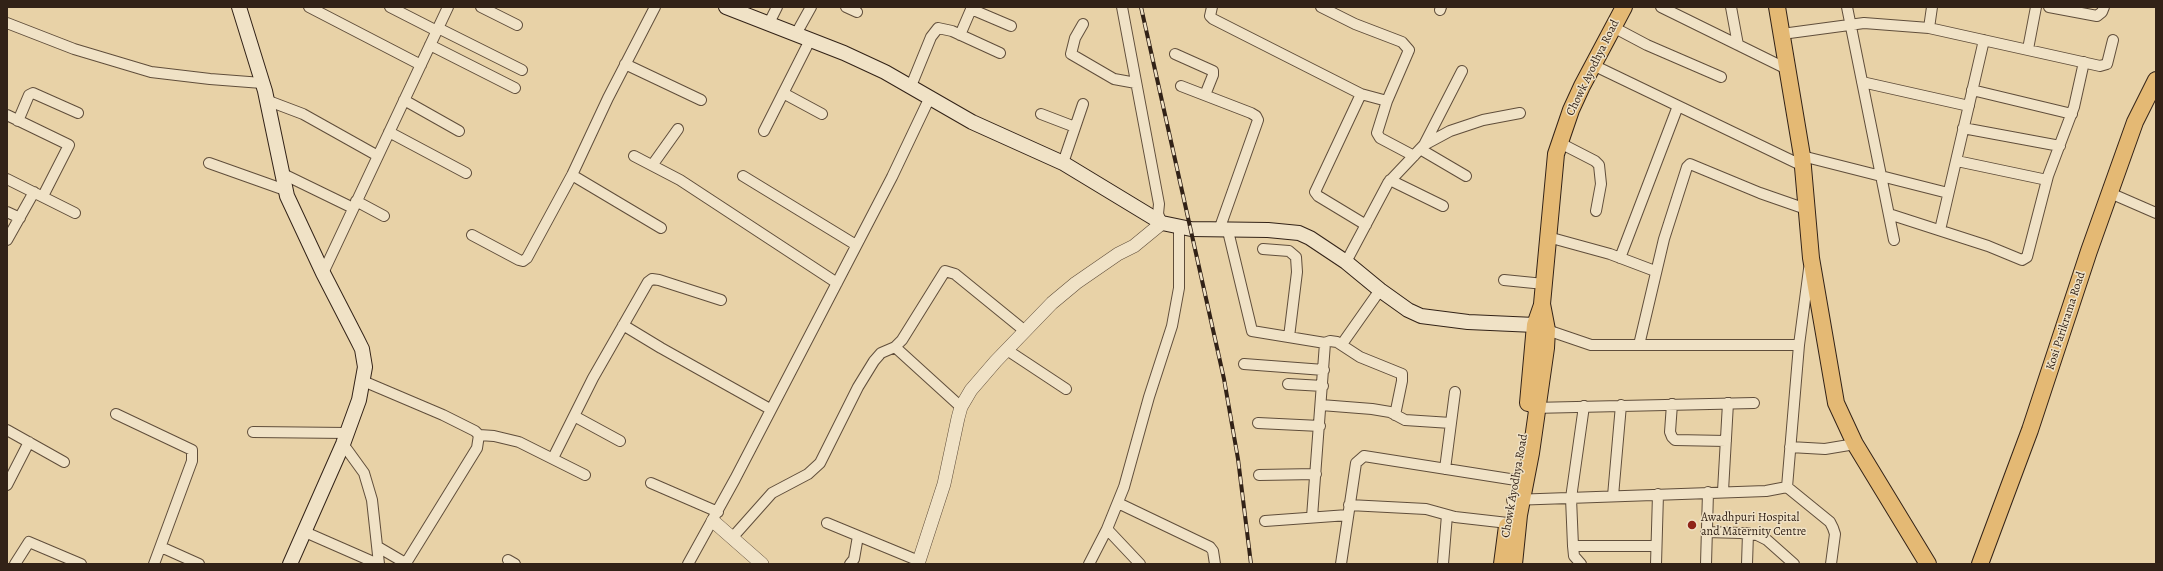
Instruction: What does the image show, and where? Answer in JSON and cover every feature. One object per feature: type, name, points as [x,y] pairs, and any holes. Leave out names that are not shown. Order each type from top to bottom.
[{"type":"main road","points":[[238,7],[262,83],[285,190],[293,212],[362,349],[364,367],[363,381],[345,438],[290,564]]},
{"type":"main road","points":[[726,7],[796,34],[885,72],[930,96],[972,122],[1063,163],[1162,223],[1179,227],[1224,230],[1268,230],[1299,233],[1310,238],[1346,262],[1380,290],[1408,310],[1435,319],[1541,328]]},
{"type":"main road","name":"Chowk Ayodhya Road","points":[[1502,564],[1508,523],[1517,500],[1516,480],[1533,408],[1553,177],[1560,142],[1571,110],[1624,7]]},
{"type":"main road","points":[[1777,7],[1802,161],[1810,258],[1836,403],[1855,444],[1928,564]]},
{"type":"main road","name":"Kosi Parikrama Road","points":[[1980,564],[2030,430],[2135,122],[2156,80]]},
{"type":"main road","points":[[1514,564],[1517,500],[1533,408]]},
{"type":"street","points":[[309,7],[327,11],[421,65]]},
{"type":"street","points":[[390,7],[522,70]]},
{"type":"street","points":[[323,273],[448,7]]},
{"type":"street","points":[[481,7],[517,25]]},
{"type":"street","points":[[472,235],[523,261],[527,258],[572,175],[625,64],[655,7]]},
{"type":"street","points":[[769,23],[778,7]]},
{"type":"street","points":[[796,34],[811,7]]},
{"type":"street","points":[[846,7],[857,12]]},
{"type":"street","points":[[1212,7],[1210,16],[1213,18],[1361,94],[1387,101]]},
{"type":"street","points":[[1321,7],[1355,24],[1402,42],[1409,50],[1387,101],[1377,133],[1380,138],[1419,150],[1466,176]]},
{"type":"street","points":[[1661,7],[1787,69]]},
{"type":"street","points":[[1731,7],[1738,45]]},
{"type":"street","points":[[1847,7],[1894,240]]},
{"type":"street","points":[[1928,28],[1932,7]]},
{"type":"street","points":[[2028,50],[2036,7]]},
{"type":"street","points":[[2049,7],[2097,16],[2102,12],[2104,7]]},
{"type":"street","points":[[960,35],[972,8],[1011,26]]},
{"type":"street","points":[[827,522],[919,562],[944,484],[961,407],[971,390],[1052,303],[1076,283],[1118,254],[1134,246],[1162,223],[1158,214],[1159,204],[1136,83],[1124,9]]},
{"type":"street","points":[[7,23],[74,49],[151,72],[186,77],[262,83]]},
{"type":"street","points":[[1782,34],[1864,23],[1928,28],[2105,66],[2108,64],[2113,40]]},
{"type":"street","points":[[1083,24],[1075,38],[1071,54],[1114,79],[1136,83]]},
{"type":"street","points":[[1613,27],[1647,45],[1721,77]]},
{"type":"street","points":[[911,86],[935,30],[943,28],[1000,53]]},
{"type":"street","points":[[764,131],[810,40]]},
{"type":"street","points":[[1940,230],[1984,40]]},
{"type":"street","points":[[430,45],[515,88]]},
{"type":"street","points":[[1175,54],[1213,71],[1213,75],[1205,95]]},
{"type":"street","points":[[1889,214],[1940,230],[2022,260],[2027,257],[2047,180],[2072,114],[2084,62]]},
{"type":"street","points":[[625,64],[701,100]]},
{"type":"street","points":[[1593,65],[1678,106],[1802,161],[1881,175],[1948,193]]},
{"type":"street","points":[[1419,150],[1462,71]]},
{"type":"street","points":[[1862,82],[1969,106]]},
{"type":"street","points":[[1181,86],[1251,113],[1258,120],[1224,230],[1252,331],[1325,343],[1330,341],[1342,344],[1360,357],[1402,374],[1402,382],[1395,415]]},
{"type":"street","points":[[1972,90],[2072,114]]},
{"type":"street","points":[[18,121],[29,95],[33,93],[78,113]]},
{"type":"street","points":[[783,93],[822,114]]},
{"type":"street","points":[[1361,94],[1315,192],[1318,196],[1366,225]]},
{"type":"street","points":[[688,564],[715,517],[837,283],[930,96]]},
{"type":"street","points":[[266,100],[304,114],[378,156]]},
{"type":"street","points":[[404,100],[459,131]]},
{"type":"street","points":[[1063,163],[1083,104]]},
{"type":"street","points":[[1620,258],[1678,106]]},
{"type":"street","points":[[1041,114],[1075,127]]},
{"type":"street","points":[[1346,262],[1390,180],[1419,150],[1450,131],[1482,120],[1520,114]]},
{"type":"street","points":[[7,115],[69,145],[39,194],[20,218],[7,240]]},
{"type":"street","points":[[653,164],[678,128]]},
{"type":"street","points":[[1963,128],[2060,146]]},
{"type":"street","points":[[389,132],[466,173]]},
{"type":"street","points":[[1560,142],[1595,161],[1599,165],[1601,184],[1596,211]]},
{"type":"street","points":[[634,156],[653,164],[837,283]]},
{"type":"street","points":[[1957,161],[2047,180]]},
{"type":"street","points":[[209,163],[285,190]]},
{"type":"street","points":[[1639,345],[1655,271],[1666,231],[1687,167],[1690,164],[1760,193],[1806,209]]},
{"type":"street","points":[[281,173],[384,216]]},
{"type":"street","points":[[572,175],[661,228]]},
{"type":"street","points":[[744,176],[856,245]]},
{"type":"street","points":[[7,179],[75,213]]},
{"type":"street","points":[[1390,180],[1442,206]]},
{"type":"street","points":[[2110,193],[2156,213]]},
{"type":"street","points":[[7,212],[20,218]]},
{"type":"street","points":[[1088,564],[1118,503],[1177,304],[1180,272],[1179,227]]},
{"type":"street","points":[[1547,242],[1620,258],[1655,271]]},
{"type":"street","points":[[1263,249],[1289,251],[1296,257],[1296,279],[1289,336]]},
{"type":"street","points":[[1788,487],[1799,345],[1810,258]]},
{"type":"street","points":[[732,538],[772,493],[808,474],[817,467],[858,387],[874,361],[881,353],[895,347],[902,340],[945,271],[955,274],[1025,331]]},
{"type":"street","points":[[553,458],[623,325],[648,282],[652,279],[721,300]]},
{"type":"street","points":[[1504,280],[1544,284]]},
{"type":"street","points":[[1342,344],[1380,290]]},
{"type":"street","points":[[623,325],[770,409]]},
{"type":"street","points":[[1541,328],[1591,345],[1799,345]]},
{"type":"street","points":[[1312,517],[1323,386],[1325,343]]},
{"type":"street","points":[[895,347],[961,407]]},
{"type":"street","points":[[1007,350],[1066,389]]},
{"type":"street","points":[[1244,364],[1324,370]]},
{"type":"street","points":[[363,381],[443,415],[475,431],[479,435],[509,439],[553,458],[585,475]]},
{"type":"street","points":[[1288,384],[1323,386]]},
{"type":"street","points":[[1445,469],[1456,392]]},
{"type":"street","points":[[1723,491],[1728,403]]},
{"type":"street","points":[[1533,408],[1754,403]]},
{"type":"street","points":[[1321,404],[1372,408],[1395,415],[1405,420],[1451,423]]},
{"type":"street","points":[[1672,404],[1670,432],[1675,440],[1726,442]]},
{"type":"street","points":[[1613,496],[1621,405]]},
{"type":"street","points":[[1581,564],[1574,556],[1572,546],[1572,498],[1584,406]]},
{"type":"street","points":[[116,414],[192,450],[192,461],[154,564]]},
{"type":"street","points":[[574,416],[620,441]]},
{"type":"street","points":[[1258,423],[1320,426]]},
{"type":"street","points":[[7,430],[64,462]]},
{"type":"street","points":[[253,432],[345,438],[364,473],[372,500],[378,547],[378,564],[304,532]]},
{"type":"street","points":[[378,547],[406,564],[476,448],[479,435]]},
{"type":"street","points":[[8,480],[28,442]]},
{"type":"street","points":[[1790,447],[1825,449],[1855,444]]},
{"type":"street","points":[[1341,564],[1356,463],[1364,456],[1516,480]]},
{"type":"street","points":[[1259,475],[1316,474]]},
{"type":"street","points":[[651,483],[715,517],[732,538],[762,564]]},
{"type":"street","points":[[1517,500],[1723,491],[1766,491],[1788,487]]},
{"type":"street","points":[[1788,487],[1830,522],[1835,534],[1831,564]]},
{"type":"street","points":[[1706,564],[1708,492]]},
{"type":"street","points":[[1656,564],[1658,494]]},
{"type":"street","points":[[1118,503],[1210,547],[1214,551],[1215,564]]},
{"type":"street","points":[[1265,521],[1312,517],[1349,510],[1426,509],[1447,515],[1508,523]]},
{"type":"street","points":[[1443,564],[1447,515]]},
{"type":"street","points":[[1107,528],[1140,564]]},
{"type":"street","points":[[1706,532],[1748,533],[1767,540],[1794,564]]},
{"type":"street","points":[[1747,564],[1748,533]]},
{"type":"street","points":[[850,564],[854,559],[858,536]]},
{"type":"street","points":[[15,564],[29,542],[60,560],[81,564]]},
{"type":"street","points":[[1572,546],[1656,546]]},
{"type":"street","points":[[161,547],[199,564]]},
{"type":"railway","points":[[1141,7],[1224,379],[1238,459],[1251,564]]},
{"type":"place","name":"Awadhpuri Hospital and Maternity Centre","points":[[1692,525]]}]
